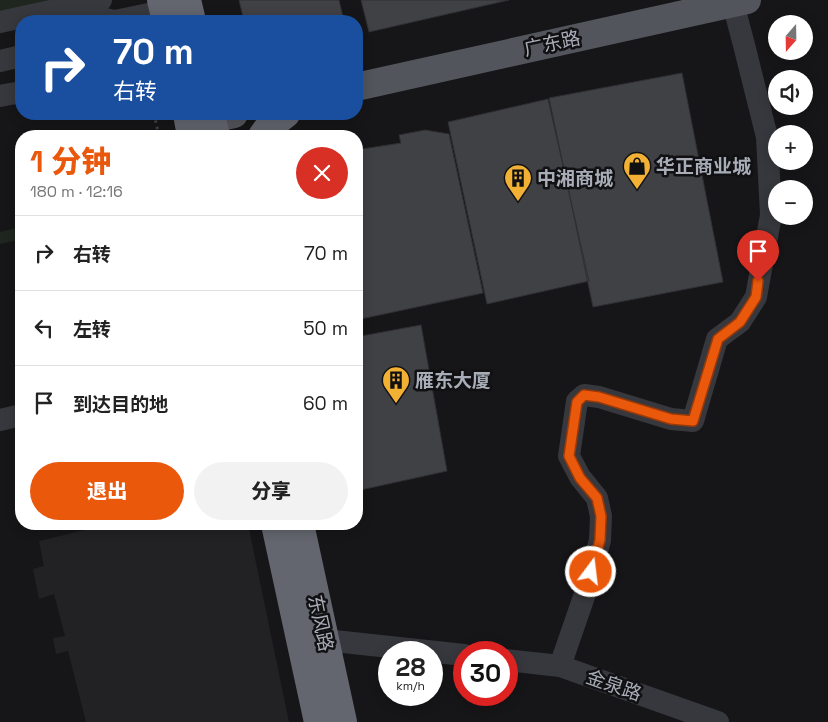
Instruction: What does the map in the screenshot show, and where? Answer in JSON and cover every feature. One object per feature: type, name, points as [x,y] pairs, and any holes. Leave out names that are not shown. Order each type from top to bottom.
[{"type":"highway","points":[[169,8],[181,15]]},
{"type":"highway","points":[[267,130],[279,120]]},
{"type":"highway","name":"东风路","points":[[276,530],[318,722]]},
{"type":"highway","name":"东风路","points":[[301,530],[343,722]]},
{"type":"main road","name":"广东路","points":[[363,85],[740,2]]},
{"type":"street","points":[[32,15],[101,0]]},
{"type":"street","points":[[560,666],[587,588],[600,540],[601,516],[597,498],[580,478],[569,456],[577,402],[584,395],[599,397],[671,419],[693,421],[718,339],[740,322],[756,297],[771,215],[767,137],[744,45],[740,2]]},
{"type":"street","points":[[140,15],[169,8]]},
{"type":"street","points":[[56,15],[70,12],[85,15]]},
{"type":"street","points":[[0,22],[15,19]]},
{"type":"street","points":[[0,28],[15,24]]},
{"type":"street","points":[[0,61],[15,57]]},
{"type":"street","points":[[0,96],[15,93]]},
{"type":"street","points":[[0,420],[15,416]]},
{"type":"street","points":[[325,640],[453,654]]},
{"type":"street","name":"金泉路","points":[[518,661],[560,666],[718,722]]},
{"type":"shaded area","points":[[0,0],[66,0],[0,15]]},
{"type":"shaded area","points":[[15,228],[15,241],[0,244],[0,232]]},
{"type":"shaded area","points":[[85,530],[249,530],[289,722],[86,722],[68,651],[56,654],[53,638],[65,636],[54,594],[39,599],[33,569],[44,566],[39,541]]},
{"type":"building","points":[[239,0],[339,0],[343,15],[243,15]]},
{"type":"building","points":[[361,0],[509,0],[369,32]]},
{"type":"building","name":"华正商业城","points":[[682,73],[723,282],[593,307],[549,98]]},
{"type":"building","name":"中湘商城","points":[[548,99],[589,281],[487,304],[448,122]]},
{"type":"building","points":[[425,130],[449,134],[483,293],[363,319],[363,149],[401,143],[399,135]]},
{"type":"building","name":"雁东大厦","points":[[421,325],[447,471],[363,489],[363,336]]},
{"type":"place","name":"华正商业城","points":[[637,190]]},
{"type":"place","name":"中湘商城","points":[[518,202]]},
{"type":"place","name":"雁东大厦","points":[[396,404]]},
{"type":"route","points":[[591,572],[600,540],[601,516],[597,498],[580,478],[569,456],[577,402],[584,395],[599,397],[671,419],[693,421],[718,339],[740,322],[756,297],[758,281]]}]
